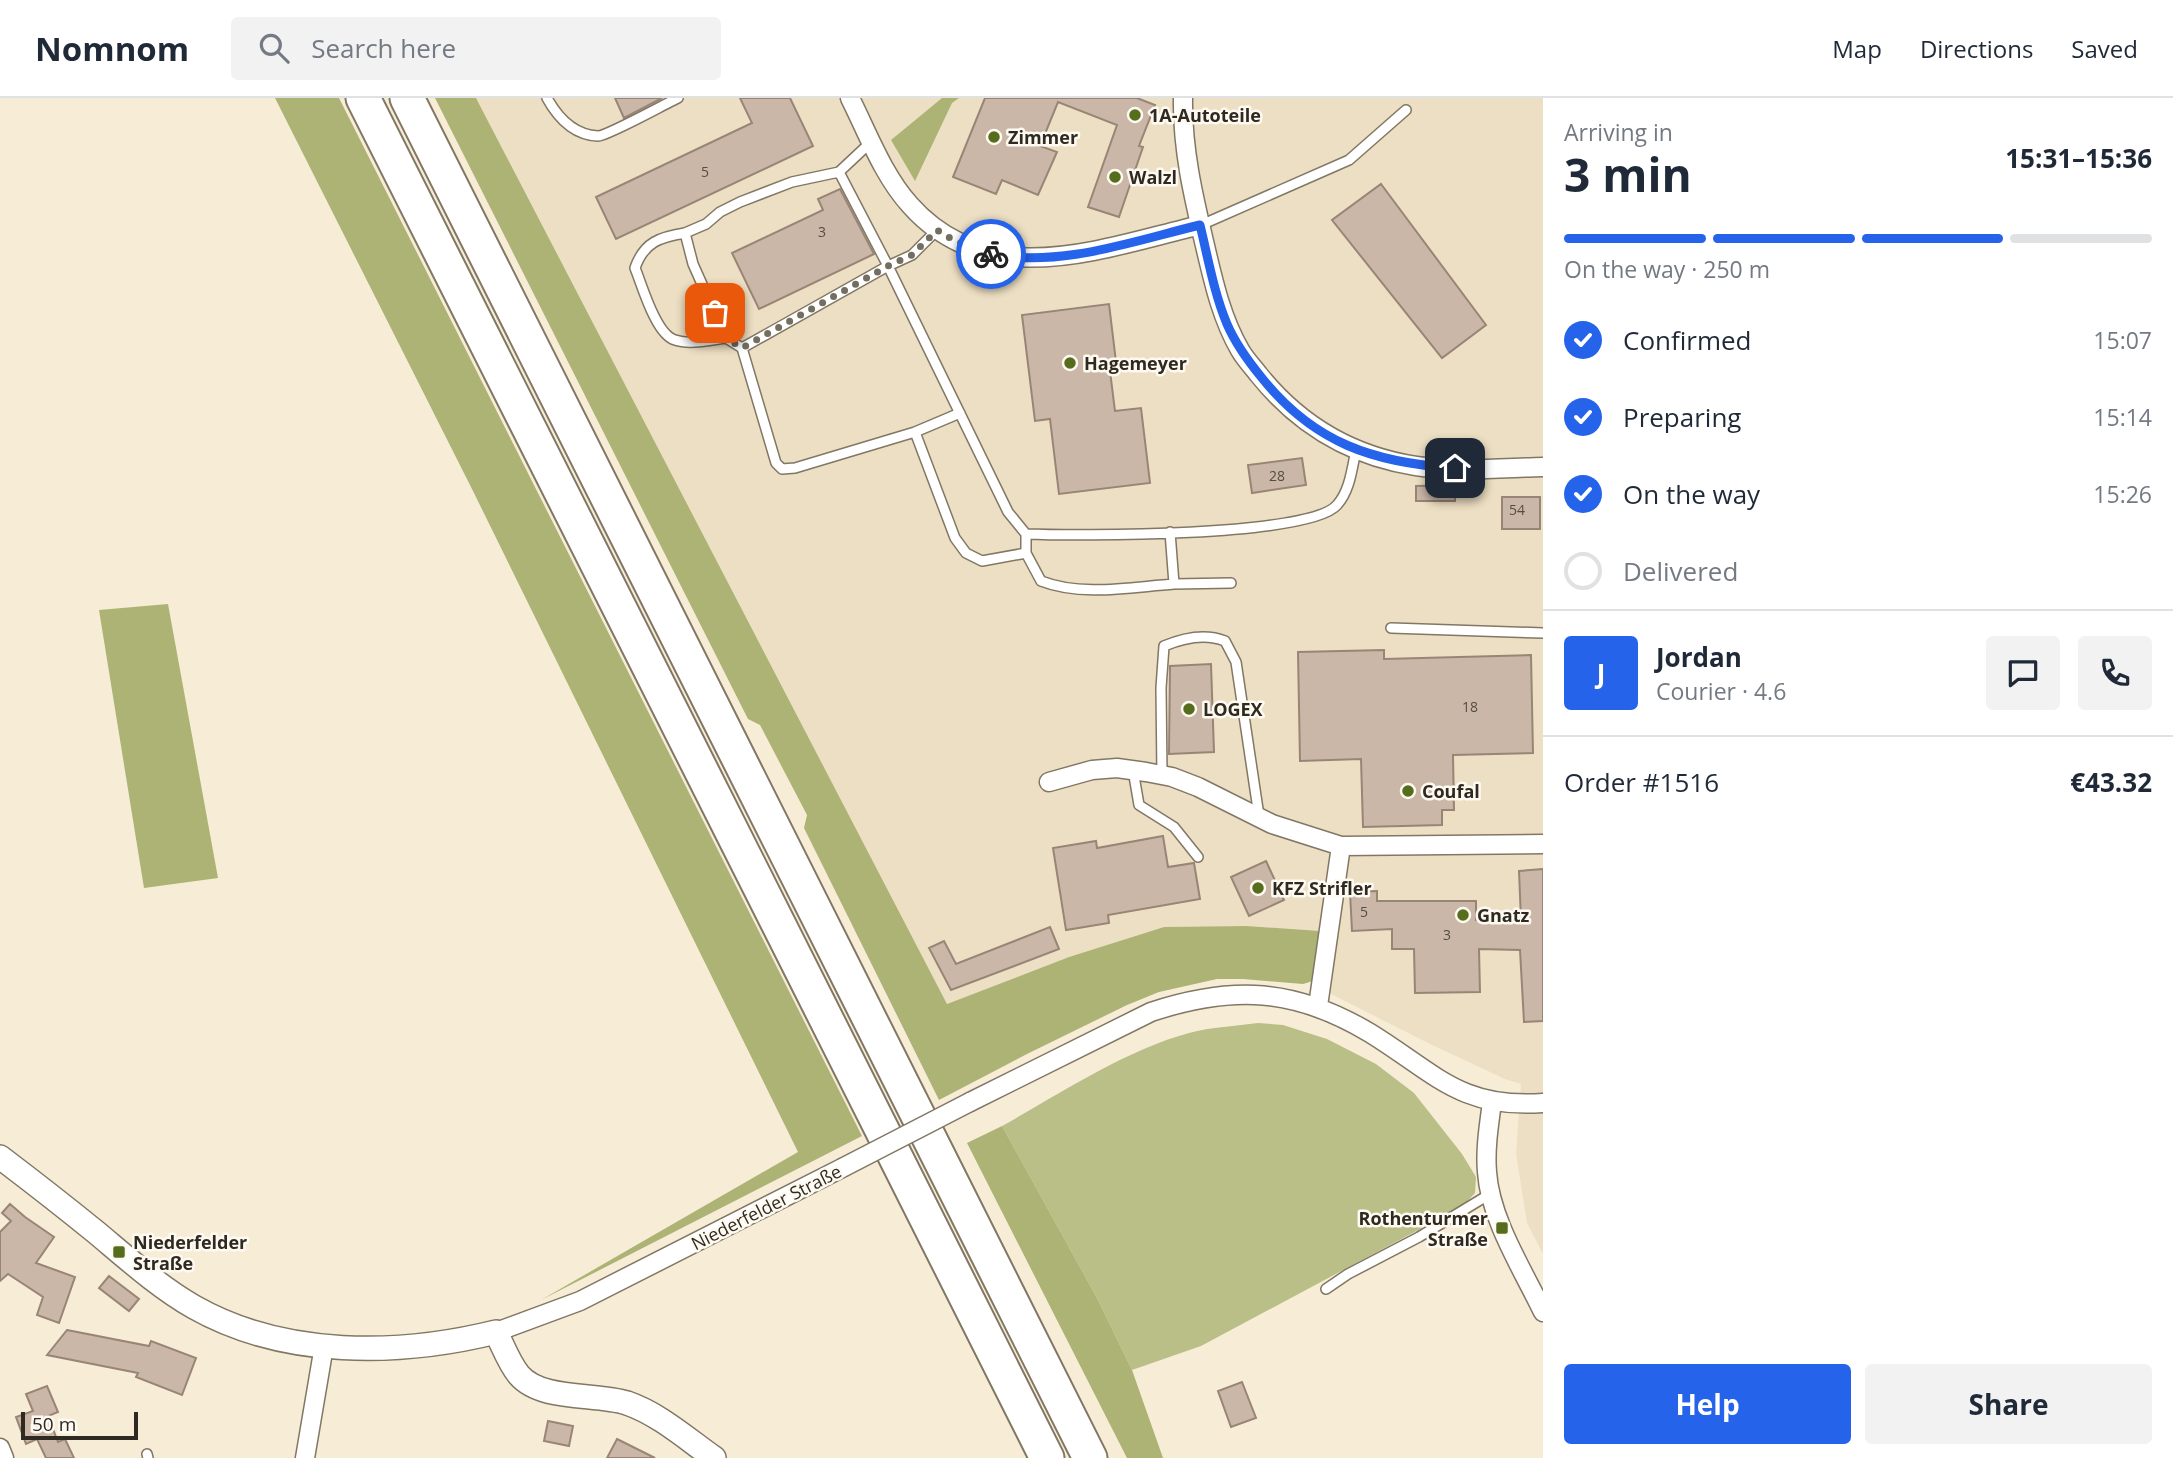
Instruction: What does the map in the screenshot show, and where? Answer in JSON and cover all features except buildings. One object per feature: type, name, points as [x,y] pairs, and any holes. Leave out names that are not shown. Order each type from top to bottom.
[{"type":"highway","points":[[363,98],[1047,1458]]},
{"type":"highway","points":[[407,98],[1090,1458]]},
{"type":"street","points":[[850,98],[893,182],[909,204],[937,230],[982,252],[1012,258],[1044,258],[1075,254],[1200,225]]},
{"type":"street","points":[[1183,98],[1187,166],[1216,292],[1241,352],[1270,388],[1295,413],[1323,434],[1356,450],[1386,460],[1417,466],[1455,468],[1543,467]]},
{"type":"street","points":[[1049,782],[1092,770],[1118,768],[1163,775],[1198,787],[1259,818],[1302,835],[1341,846],[1543,845]]},
{"type":"street","points":[[1318,1006],[1341,846]]},
{"type":"street","name":"Niederfelder Straße","points":[[0,1157],[149,1276],[195,1307],[224,1322],[257,1333],[324,1346],[361,1348],[460,1341],[496,1332],[580,1301],[1151,1012],[1204,997],[1256,995],[1285,998],[1318,1006],[1372,1034],[1444,1084],[1464,1093],[1492,1102],[1543,1103]]},
{"type":"street","points":[[1492,1102],[1486,1172],[1490,1195],[1543,1312]]},
{"type":"street","points":[[496,1332],[518,1374],[536,1388],[626,1403],[645,1410],[714,1458]]},
{"type":"street","points":[[305,1458],[324,1346]]},
{"type":"street","points":[[0,1448],[4,1458]]},
{"type":"lane","points":[[547,98],[556,114],[577,131],[600,136],[678,98]]},
{"type":"lane","points":[[1200,225],[1349,160],[1406,110]]},
{"type":"lane","points":[[726,338],[684,341],[667,336],[660,328],[635,268],[640,253],[666,236],[685,233],[706,224],[720,212],[740,202],[792,182],[839,172],[872,141]]},
{"type":"lane","points":[[839,172],[1008,512],[1026,534],[1026,553],[1041,581],[1058,588],[1092,590],[1231,583]]},
{"type":"lane","points":[[742,348],[912,255],[937,230]]},
{"type":"lane","points":[[685,233],[692,264],[726,338],[742,348],[776,463],[782,468],[795,468],[915,432],[960,413]]},
{"type":"lane","points":[[915,432],[956,538],[966,553],[982,561],[1026,553]]},
{"type":"lane","points":[[1026,534],[1090,536],[1235,529],[1315,518],[1337,507],[1348,486],[1356,450]]},
{"type":"lane","points":[[1170,532],[1174,584]]},
{"type":"lane","points":[[1391,628],[1543,633]]},
{"type":"lane","points":[[1163,775],[1161,678],[1164,646],[1190,638],[1215,637],[1225,641],[1236,662],[1259,818]]},
{"type":"lane","points":[[1133,770],[1139,805],[1174,827],[1198,857]]},
{"type":"lane","points":[[1326,1289],[1490,1195]]},
{"type":"shaded area","points":[[476,98],[942,98],[891,140],[959,98],[1543,98],[1543,1254],[1527,1223],[1516,1154],[1521,1084],[1432,1045],[1333,995],[1313,981],[1320,931],[1246,926],[1164,927],[1069,957],[947,1004]]},
{"type":"green space","points":[[275,98],[339,98],[862,1136],[541,1300],[798,1152],[473,491]]},
{"type":"green space","points":[[435,98],[476,98],[947,1004],[1069,957],[1164,927],[1246,926],[1320,931],[1313,981],[1303,984],[1217,979],[1159,992],[1027,1054],[939,1100],[804,828],[807,815],[760,725],[748,719]]},
{"type":"green space","points":[[942,98],[959,98],[952,103],[915,181],[891,140]]},
{"type":"green space","points":[[168,604],[218,878],[144,888],[99,610]]},
{"type":"green space","points":[[1258,1023],[1283,1025],[1327,1039],[1376,1064],[1414,1093],[1462,1154],[1476,1177],[1475,1193],[1463,1206],[1201,1346],[1132,1370],[1097,1298],[1002,1126],[1141,1050],[1197,1031]]},
{"type":"green space","points":[[1002,1126],[1097,1298],[1132,1370],[1163,1458],[1127,1458],[967,1143]]},
{"type":"way so far","points":[[715,313],[726,338],[742,348],[912,255],[937,230],[955,241],[991,254]]},
{"type":"place","name":"1A-Autoteile","points":[[1135,115]]},
{"type":"place","name":"Zimmer","points":[[994,137]]},
{"type":"place","name":"Walzl","points":[[1115,177]]},
{"type":"place","name":"Hagemeyer","points":[[1070,363]]},
{"type":"place","name":"LOGEX","points":[[1189,709]]},
{"type":"place","name":"Coufal","points":[[1408,791]]},
{"type":"place","name":"KFZ Strifler","points":[[1258,888]]},
{"type":"place","name":"Gnatz","points":[[1463,915]]},
{"type":"place","name":"Rothenturmer Straße","points":[[1502,1228]]},
{"type":"place","name":"Niederfelder Straße","points":[[119,1252]]},
{"type":"route","points":[[991,254],[1012,258],[1075,254],[1200,225],[1216,292],[1241,352],[1270,388],[1295,413],[1323,434],[1356,450],[1417,466],[1455,468]]}]
